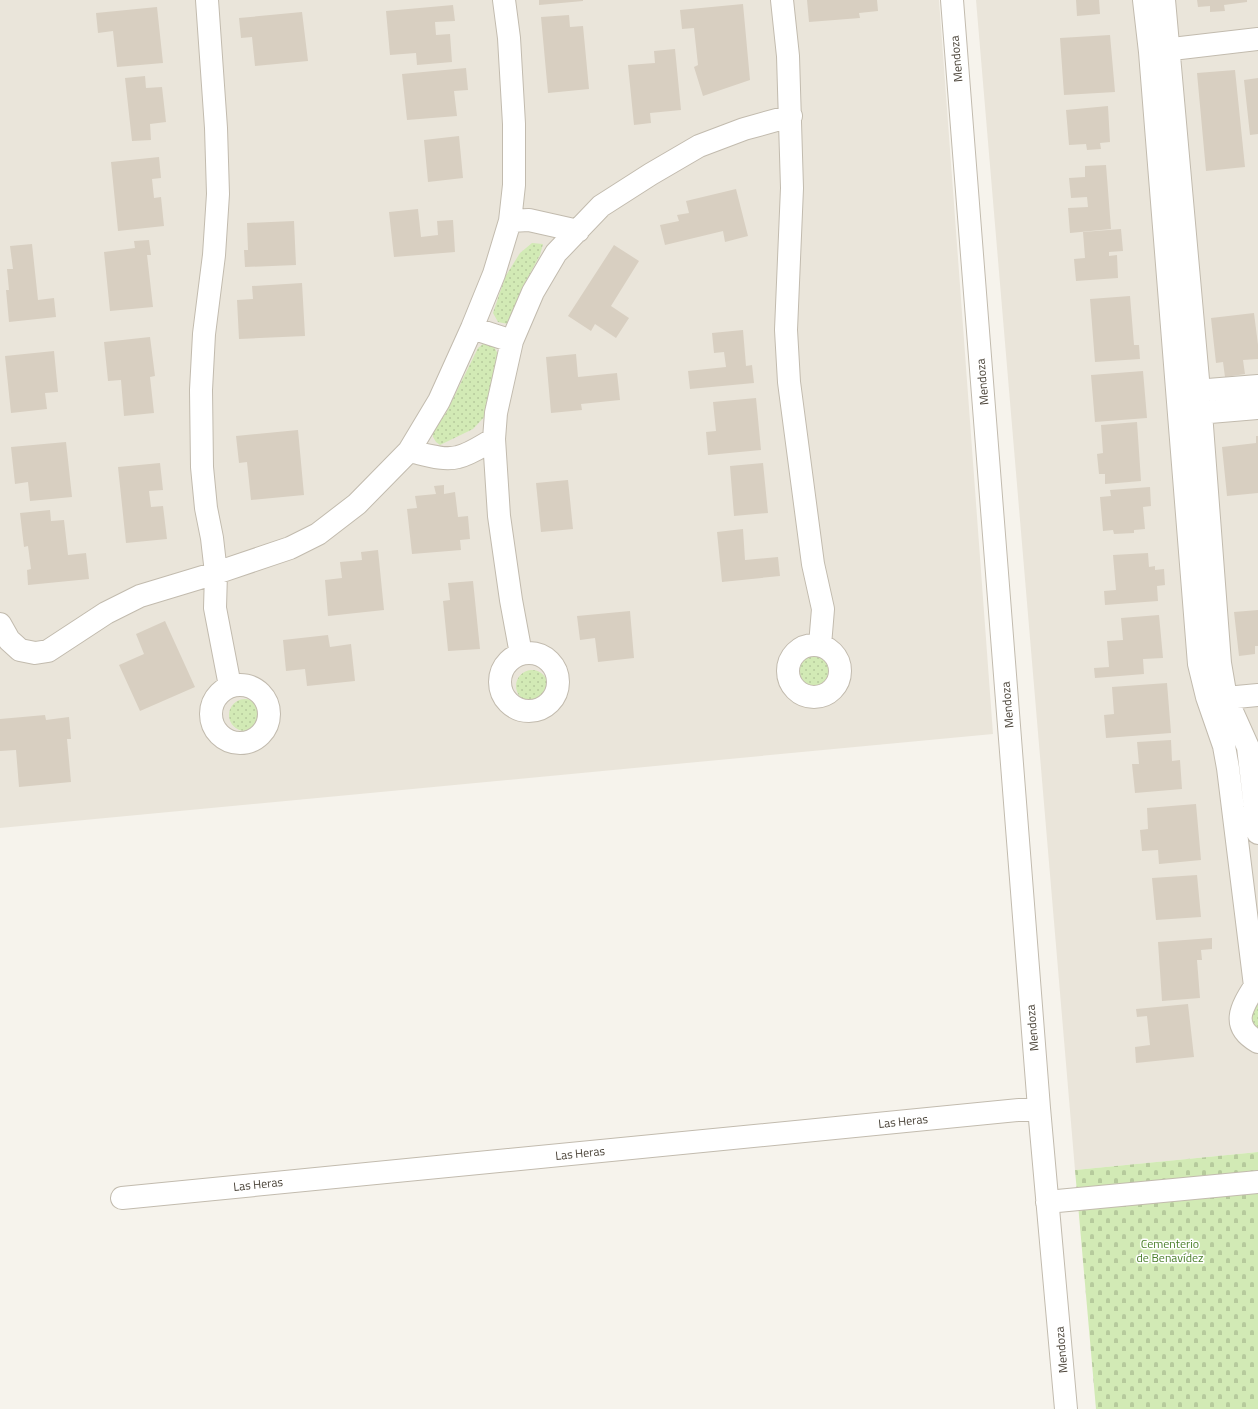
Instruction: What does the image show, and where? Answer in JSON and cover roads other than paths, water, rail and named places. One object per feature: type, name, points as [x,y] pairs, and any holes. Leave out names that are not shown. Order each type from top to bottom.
[{"type":"street","points":[[207,0],[216,128],[218,194],[214,256],[204,334],[201,390],[202,467],[206,508],[212,538],[216,573],[215,608],[230,686]]},
{"type":"street","points":[[0,624],[9,640],[20,650],[35,653],[48,651],[106,613],[140,596],[216,573],[290,548],[318,534],[357,504],[409,452],[439,401],[472,328],[494,274],[510,220],[514,185],[514,124],[509,38],[504,0]]},
{"type":"street","points":[[782,0],[788,56],[791,116],[792,188],[786,330],[789,382],[813,564],[823,610],[820,645]]},
{"type":"street","name":"Mendoza","points":[[952,0],[1039,1108],[1066,1409]]},
{"type":"street","points":[[1144,0],[1159,51],[1199,391],[1220,663],[1217,698],[1228,768],[1255,986],[1243,1005],[1240,1017],[1242,1029],[1249,1037],[1258,1042]]},
{"type":"street","points":[[1164,0],[1159,51],[1177,393],[1199,664],[1217,698],[1248,747],[1251,762],[1258,833]]},
{"type":"street","points":[[1159,51],[1258,39]]},
{"type":"street","points":[[522,654],[511,600],[498,516],[494,439],[496,413],[512,341],[534,292],[556,253],[601,206],[699,146],[744,129],[791,116]]},
{"type":"street","points":[[510,220],[529,220],[578,231]]},
{"type":"street","points":[[472,328],[512,341]]},
{"type":"street","points":[[1177,393],[1258,386]]},
{"type":"street","points":[[1179,415],[1258,408]]},
{"type":"street","points":[[409,452],[441,457],[457,457],[473,451],[494,439]]},
{"type":"street","points":[[1217,698],[1258,695]]},
{"type":"street","name":"Las Heras","points":[[122,1198],[1039,1108]]},
{"type":"street","points":[[1047,1202],[1258,1182]]},
{"type":"park label","name":"Cementerio de Benavídez","points":[[1170,1250]]}]
